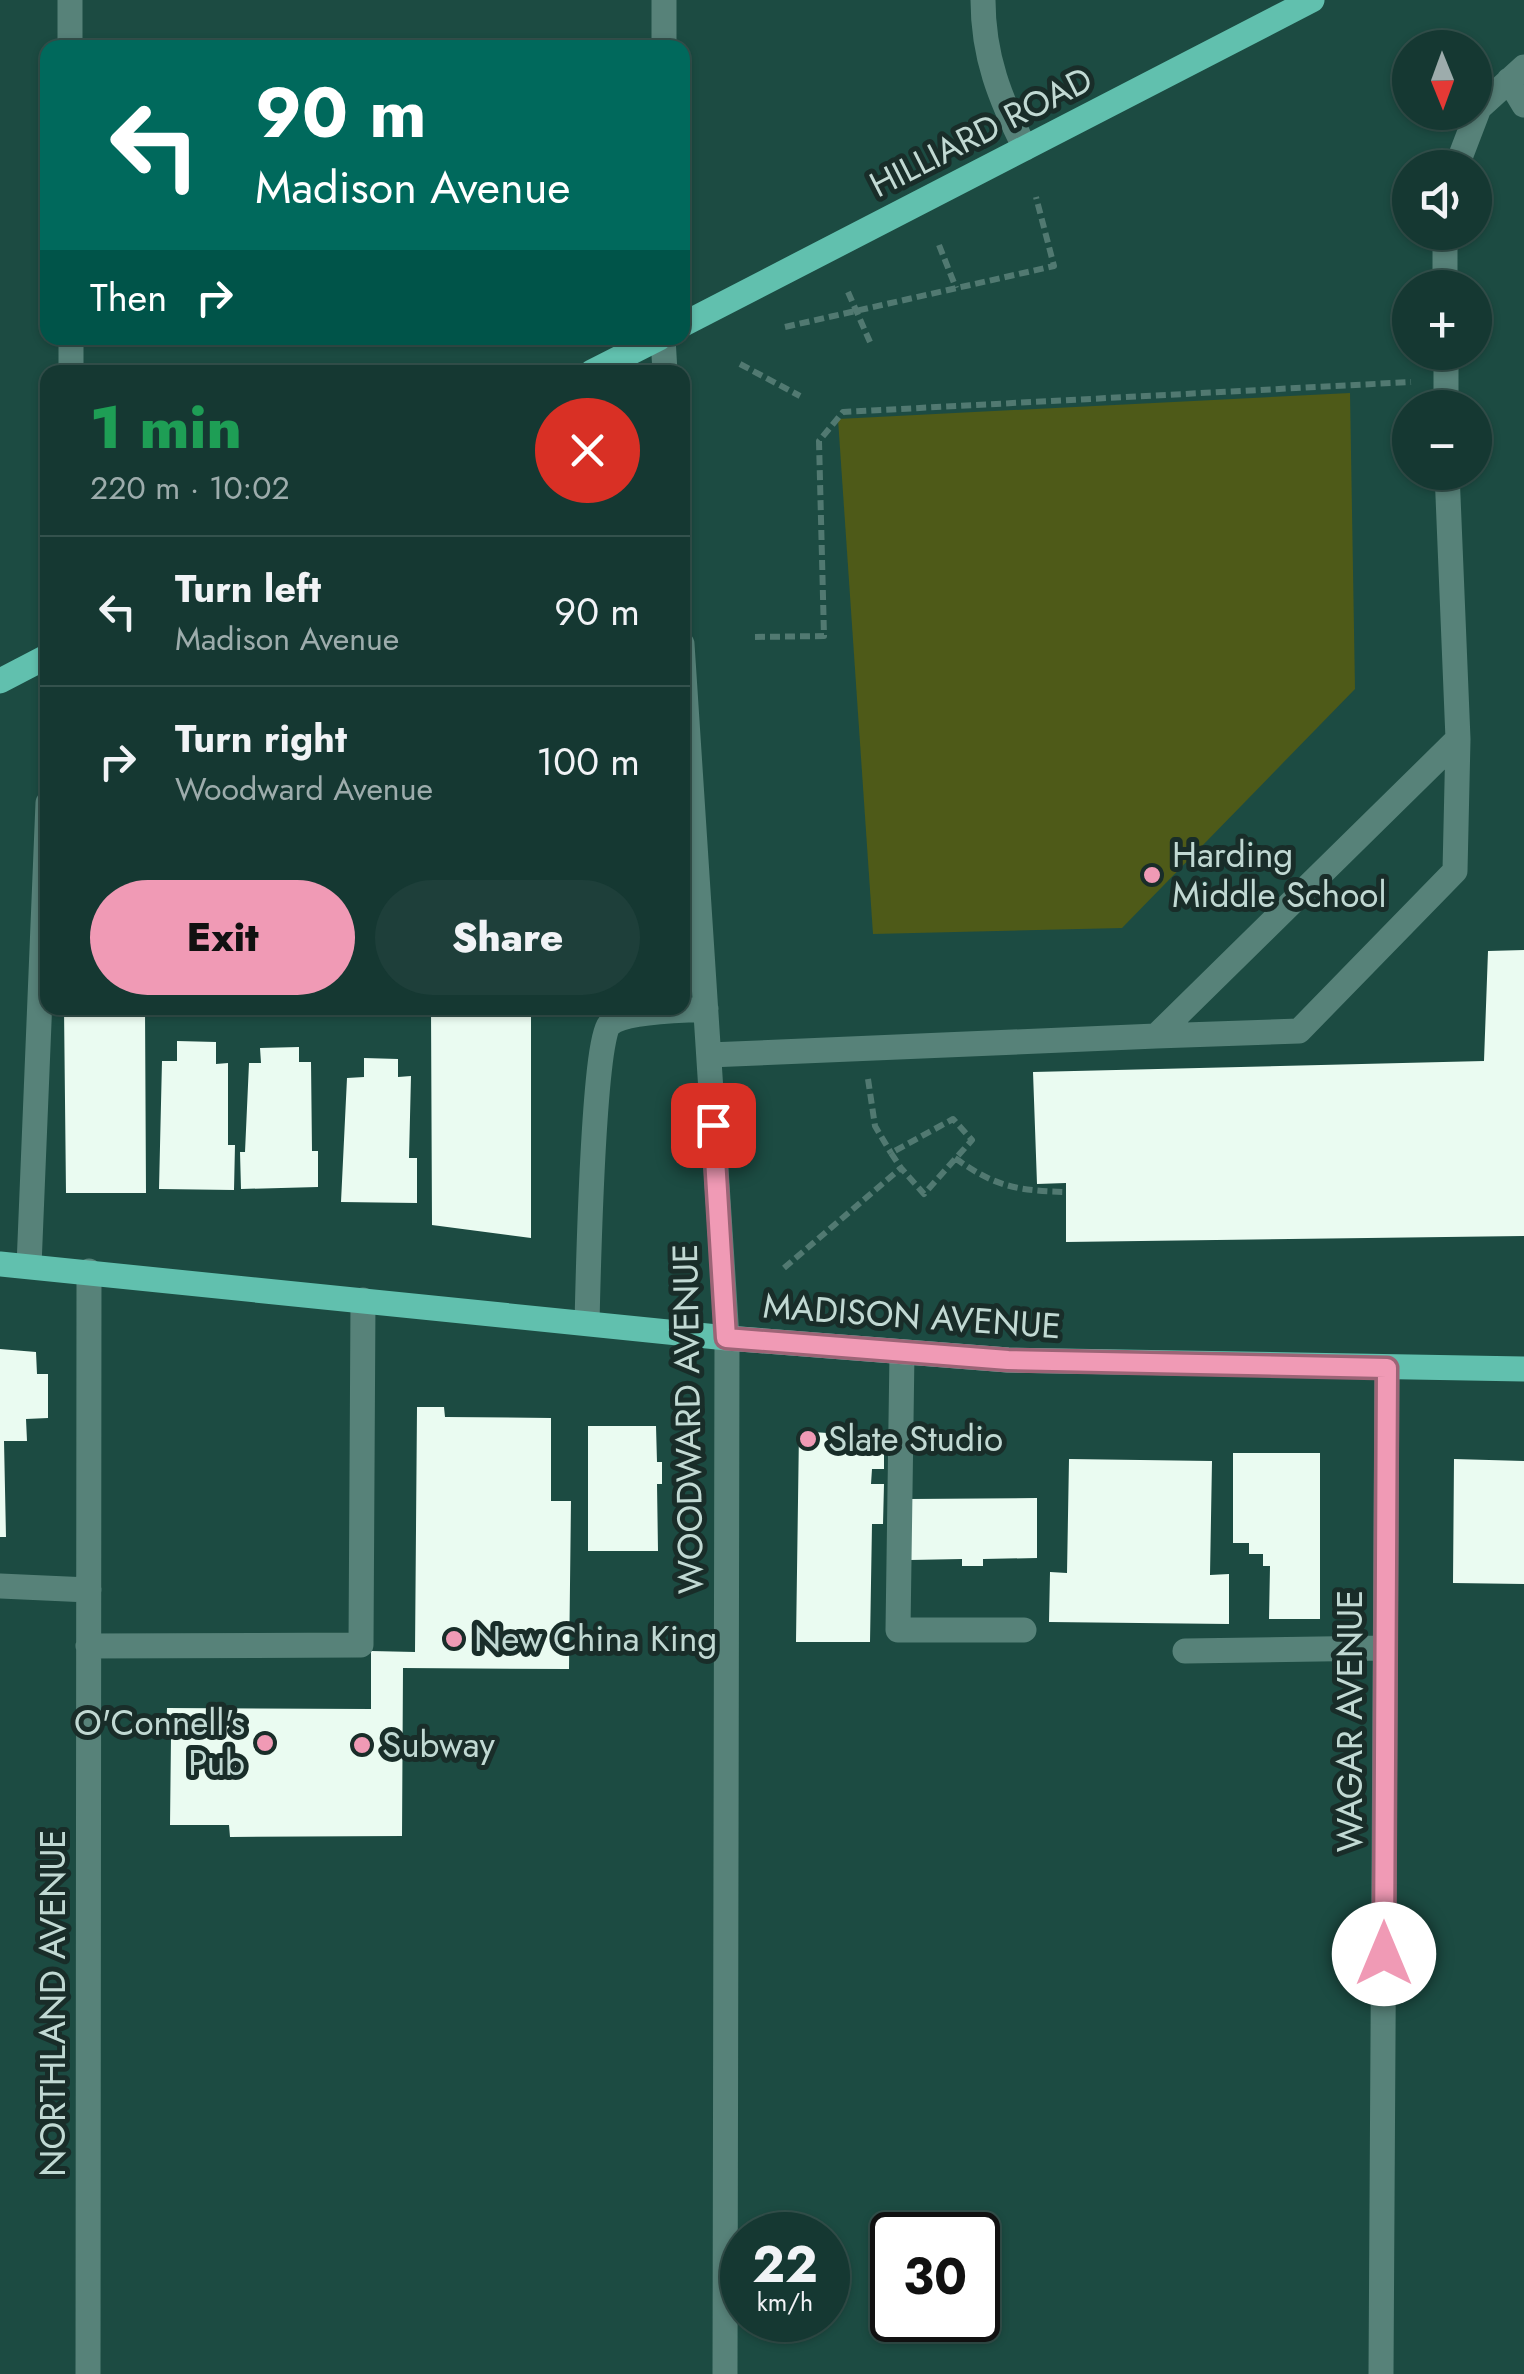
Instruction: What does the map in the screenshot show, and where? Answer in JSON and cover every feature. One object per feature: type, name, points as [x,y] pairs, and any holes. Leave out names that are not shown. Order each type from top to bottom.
[{"type":"main road","name":"HILLIARD ROAD","points":[[690,322],[1312,0]]},
{"type":"main road","points":[[606,365],[647,345]]},
{"type":"main road","points":[[0,680],[40,660]]},
{"type":"main road","name":"MADISON AVENUE","points":[[0,1264],[726,1338],[1008,1360],[1524,1368]]},
{"type":"street","points":[[70,0],[70,40]]},
{"type":"street","points":[[664,0],[664,40]]},
{"type":"street","points":[[983,0],[986,51],[998,95],[1025,148]]},
{"type":"street","points":[[1463,150],[1479,108],[1516,73],[1524,105]]},
{"type":"street","points":[[709,1055],[1299,1031],[1455,870],[1458,739],[1449,490]]},
{"type":"street","points":[[1156,1036],[1458,739]]},
{"type":"street","name":"WOODWARD AVENUE","points":[[690,765],[726,1338],[724,2374]]},
{"type":"street","points":[[690,1010],[706,1008]]},
{"type":"street","points":[[29,1266],[40,1012]]},
{"type":"street","points":[[587,1323],[600,1056],[606,1028],[620,1017],[639,1015]]},
{"type":"street","name":"NORTHLAND AVENUE","points":[[88,1271],[88,2374]]},
{"type":"street","points":[[88,1646],[361,1645],[362,1300]]},
{"type":"street","points":[[902,1352],[898,1630],[1024,1630]]},
{"type":"street","name":"WAGAR AVENUE","points":[[1381,2374],[1387,1368]]},
{"type":"street","points":[[0,1586],[88,1590]]},
{"type":"street","points":[[1185,1651],[1386,1648]]},
{"type":"path","points":[[784,326],[1054,266],[1036,197]]},
{"type":"path","points":[[939,245],[956,288]]},
{"type":"path","points":[[848,292],[870,342]]},
{"type":"path","points":[[740,364],[800,396]]},
{"type":"path","points":[[756,638],[824,636],[819,440],[843,412],[1417,382]]},
{"type":"path","points":[[868,1073],[875,1126],[891,1153],[901,1168],[924,1194],[972,1140],[954,1120],[891,1153]]},
{"type":"path","points":[[955,1158],[982,1177],[1021,1192],[1067,1192]]},
{"type":"path","points":[[784,1268],[901,1168]]},
{"type":"green space","points":[[1350,393],[1355,689],[1122,928],[873,934],[838,419]]},
{"type":"building","points":[[1524,950],[1524,1236],[1066,1242],[1066,1183],[1037,1184],[1033,1072],[1484,1061],[1488,951]]},
{"type":"building","points":[[64,1015],[145,1015],[146,1193],[66,1193]]},
{"type":"building","points":[[431,1015],[531,1015],[531,1238],[432,1225]]},
{"type":"building","points":[[177,1041],[216,1042],[216,1064],[228,1063],[228,1145],[235,1145],[234,1190],[159,1189],[162,1061],[177,1061]]},
{"type":"building","points":[[299,1047],[299,1062],[311,1062],[312,1151],[318,1151],[318,1187],[241,1189],[240,1152],[245,1152],[249,1063],[261,1063],[260,1048]]},
{"type":"building","points":[[364,1058],[398,1059],[398,1077],[411,1076],[409,1158],[417,1158],[417,1203],[341,1202],[347,1078],[364,1077]]},
{"type":"building","points":[[0,1349],[36,1352],[37,1374],[48,1374],[48,1418],[26,1419],[27,1441],[4,1441],[6,1537],[0,1537]]},
{"type":"building","points":[[417,1407],[444,1407],[445,1417],[551,1418],[551,1501],[571,1501],[569,1669],[403,1668],[402,1836],[230,1837],[229,1825],[170,1825],[171,1737],[166,1737],[167,1708],[371,1709],[371,1651],[415,1652]]},
{"type":"building","points":[[588,1426],[656,1426],[657,1462],[662,1462],[662,1484],[657,1484],[658,1551],[588,1551]]},
{"type":"building","points":[[799,1431],[884,1437],[884,1469],[872,1469],[871,1484],[884,1484],[883,1524],[872,1524],[870,1642],[796,1642]]},
{"type":"building","points":[[1233,1453],[1320,1453],[1320,1619],[1269,1619],[1270,1566],[1263,1566],[1263,1554],[1249,1554],[1249,1543],[1233,1543]]},
{"type":"building","points":[[1069,1459],[1212,1461],[1210,1575],[1229,1574],[1229,1624],[1049,1622],[1050,1572],[1067,1573]]},
{"type":"building","points":[[1454,1459],[1524,1461],[1524,1584],[1453,1583]]},
{"type":"building","points":[[1037,1498],[1037,1558],[983,1559],[983,1566],[962,1566],[962,1559],[910,1560],[909,1499]]},
{"type":"place","name":"Harding Middle School","points":[[1152,875]]},
{"type":"place","name":"Slate Studio","points":[[808,1439]]},
{"type":"place","name":"New China King","points":[[454,1639]]},
{"type":"place","name":"O'Connell's Pub","points":[[265,1743]]},
{"type":"place","name":"Subway","points":[[362,1745]]},
{"type":"route","points":[[713,1125],[726,1338],[1008,1360],[1387,1368],[1384,1954]]}]
